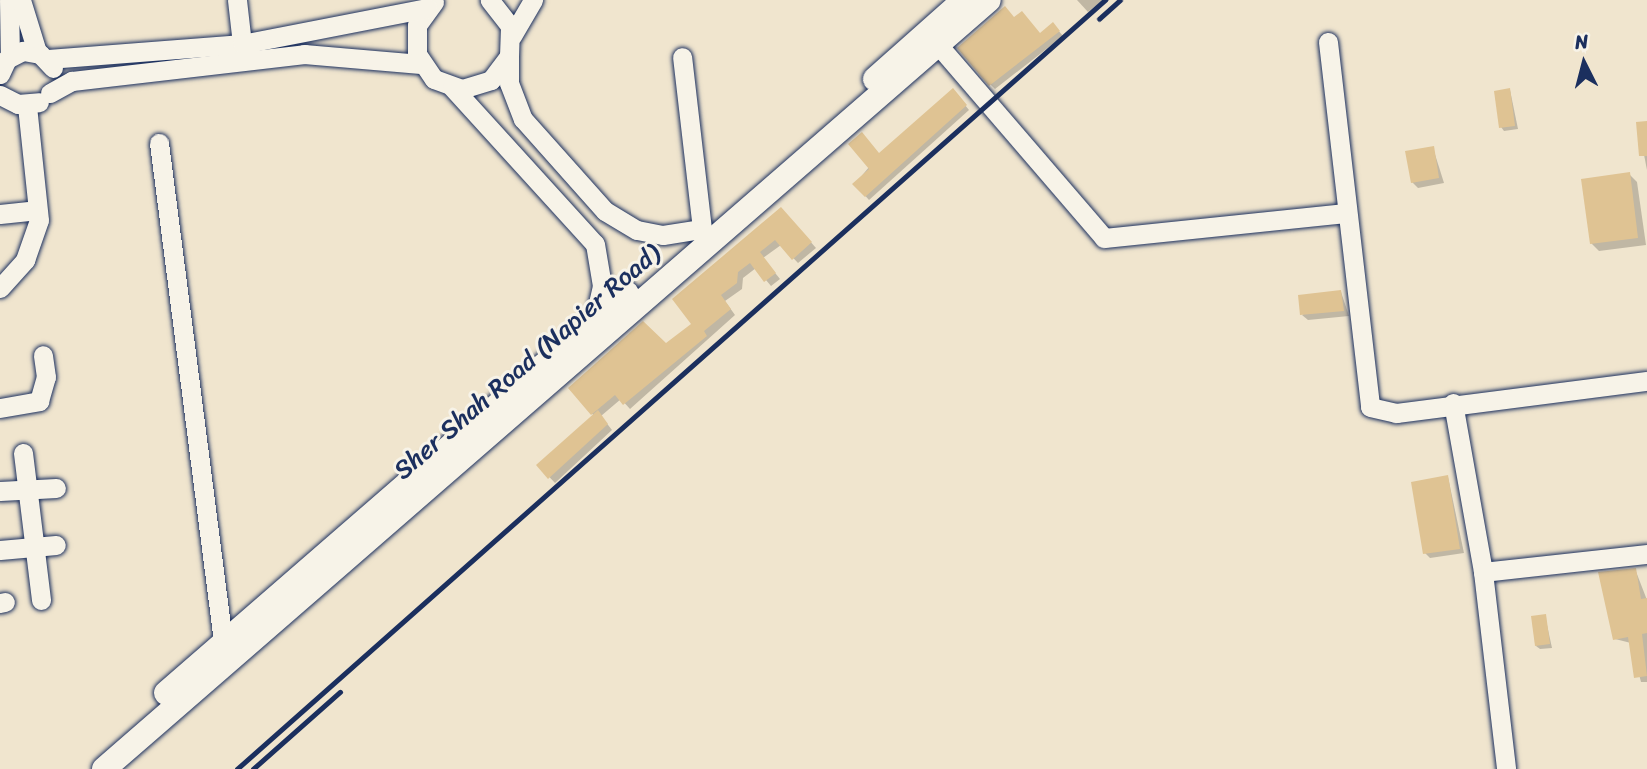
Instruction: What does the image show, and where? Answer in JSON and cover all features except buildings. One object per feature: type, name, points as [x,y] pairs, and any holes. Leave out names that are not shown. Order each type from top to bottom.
[{"type":"main road","name":"Sher Shah Road (Napier Road)","points":[[82,769],[223,641],[964,0]]},
{"type":"main road","name":"Sher Shah Road (Napier Road)","points":[[103,769],[989,0]]},
{"type":"street","points":[[0,288],[34,243],[36,209],[12,100],[2,69],[9,0]]},
{"type":"street","points":[[21,0],[42,56],[55,76],[50,93]]},
{"type":"street","points":[[237,0],[242,44]]},
{"type":"street","points":[[490,0],[512,36]]},
{"type":"street","points":[[533,0],[512,36],[509,56],[509,83],[523,119],[605,211],[637,230],[663,235],[702,229],[682,57]]},
{"type":"street","points":[[2,69],[42,56],[242,44],[432,4]]},
{"type":"street","points":[[421,64],[415,34],[432,4]]},
{"type":"street","points":[[1328,42],[1370,407],[1396,413],[1453,402],[1647,381]]},
{"type":"street","points":[[939,46],[1104,238],[1346,213]]},
{"type":"street","points":[[12,100],[50,93],[72,81],[304,54],[421,64],[452,87],[595,244],[602,286],[594,322]]},
{"type":"street","points":[[452,87],[491,80],[509,56]]},
{"type":"street","points":[[159,143],[223,641]]},
{"type":"street","points":[[0,214],[36,209]]},
{"type":"street","points":[[0,408],[38,401],[46,377],[43,355]]},
{"type":"street","points":[[1453,402],[1483,572],[1506,769]]},
{"type":"street","points":[[23,453],[32,487],[34,547],[41,600]]},
{"type":"street","points":[[0,491],[32,487],[56,488]]},
{"type":"street","points":[[0,550],[56,545]]},
{"type":"street","points":[[1483,572],[1647,554]]},
{"type":"railway","points":[[237,769],[1105,0]]},
{"type":"railway","points":[[1099,19],[1120,0]]},
{"type":"railway","points":[[253,769],[340,692]]}]
